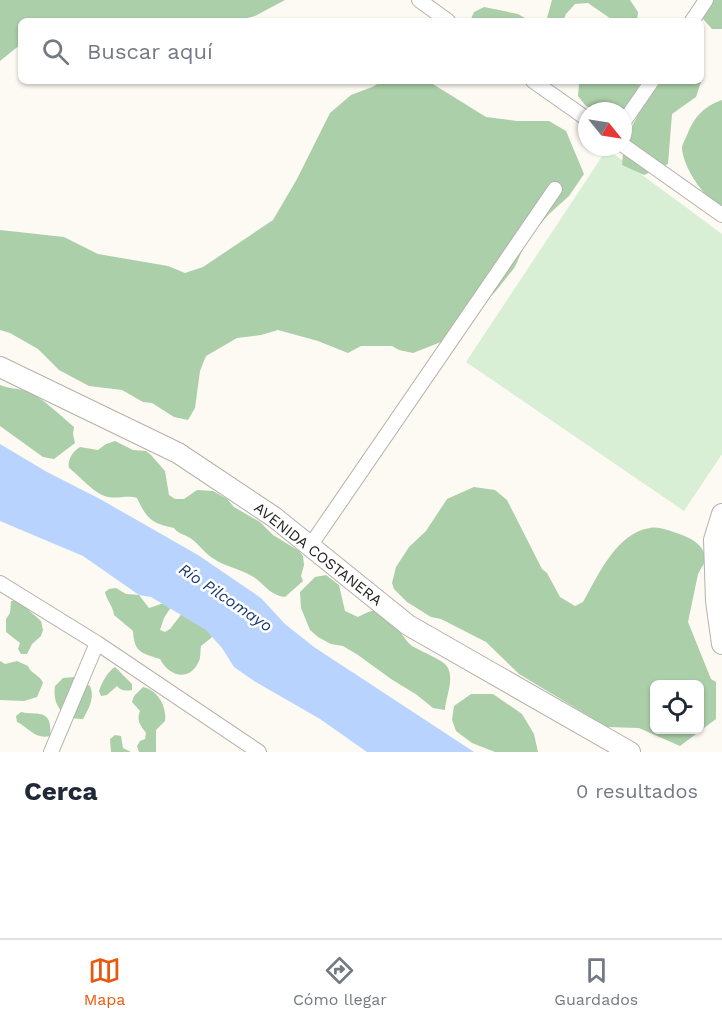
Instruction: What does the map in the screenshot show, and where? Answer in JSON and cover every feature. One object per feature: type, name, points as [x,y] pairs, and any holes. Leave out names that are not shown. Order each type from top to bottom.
[{"type":"street","points":[[419,0],[444,18]]},
{"type":"street","points":[[694,18],[706,0]]},
{"type":"street","points":[[537,84],[578,113]]},
{"type":"street","points":[[632,110],[650,84]]},
{"type":"street","points":[[632,151],[722,215]]},
{"type":"street","points":[[310,546],[555,189]]},
{"type":"street","name":"AVENIDA COSTANERA","points":[[0,367],[178,453],[274,517],[408,625],[630,752]]},
{"type":"street","points":[[722,514],[714,540],[722,644]]},
{"type":"street","points":[[0,583],[97,643],[259,752]]},
{"type":"street","points":[[51,752],[97,643]]},
{"type":"green space","points":[[0,0],[285,0],[247,18],[18,18],[18,46],[0,61]]},
{"type":"green space","points":[[552,0],[630,0],[638,12],[637,18],[610,18],[588,3],[575,4],[564,18],[547,18]]},
{"type":"green space","points":[[700,0],[722,0],[722,29],[712,29],[695,10]]},
{"type":"green space","points":[[484,7],[518,14],[525,18],[471,18],[474,12]]},
{"type":"green space","points":[[378,84],[433,84],[486,117],[517,121],[549,121],[566,131],[584,174],[569,196],[527,239],[515,267],[495,292],[446,340],[413,353],[392,346],[361,346],[348,353],[318,341],[278,330],[237,338],[206,356],[200,371],[195,408],[188,420],[174,417],[152,403],[143,402],[122,390],[89,386],[59,370],[38,349],[0,330],[0,230],[64,237],[98,254],[168,266],[185,273],[203,267],[273,220],[297,179],[330,113],[351,95]]},
{"type":"green space","points":[[579,84],[640,84],[631,102],[583,102],[578,96]]},
{"type":"green space","points":[[649,84],[700,84],[696,97],[672,114],[668,164],[644,175],[622,165],[623,156],[632,156],[632,126],[646,100]]},
{"type":"green space","points":[[722,100],[722,209],[696,182],[686,165],[682,148],[696,118],[710,105]]},
{"type":"green space","points":[[602,156],[616,156],[722,234],[722,454],[684,511],[466,362]]},
{"type":"green space","points":[[0,385],[28,392],[46,403],[74,427],[75,443],[54,459],[43,457],[0,426]]},
{"type":"green space","points":[[115,441],[133,450],[146,451],[151,455],[165,471],[169,495],[175,499],[184,499],[197,490],[213,491],[299,551],[303,556],[304,565],[301,576],[303,581],[285,597],[274,594],[255,578],[208,555],[193,540],[174,528],[155,522],[144,511],[137,498],[103,495],[69,468],[71,456],[80,447],[98,450]]},
{"type":"green space","points":[[474,487],[495,490],[507,500],[542,569],[547,573],[560,597],[575,606],[583,602],[609,557],[627,538],[638,532],[650,528],[662,529],[695,541],[703,551],[706,560],[698,574],[688,622],[711,679],[716,682],[716,719],[704,728],[704,680],[650,680],[650,733],[639,728],[607,727],[519,674],[486,642],[441,619],[431,617],[407,602],[394,589],[392,583],[396,567],[409,547],[426,531],[447,499]]},
{"type":"green space","points":[[326,575],[339,585],[345,611],[358,617],[371,611],[380,612],[391,620],[412,646],[446,665],[450,678],[445,710],[433,708],[358,655],[343,646],[331,644],[310,630],[301,608],[300,592],[315,577]]},
{"type":"green space","points":[[116,588],[126,594],[139,595],[149,608],[170,601],[171,607],[160,630],[165,632],[170,629],[190,603],[217,627],[211,638],[201,646],[200,659],[195,668],[185,674],[174,673],[160,659],[137,648],[133,631],[114,615],[106,595],[105,592],[109,589]]},
{"type":"green space","points":[[11,601],[18,601],[41,621],[43,630],[41,636],[32,644],[27,654],[21,654],[18,649],[20,643],[6,632],[6,619],[10,613]]},
{"type":"green space","points":[[0,661],[5,664],[17,661],[28,666],[43,683],[37,697],[24,701],[0,700]]},
{"type":"green space","points":[[115,667],[132,684],[132,690],[123,690],[117,686],[107,695],[101,696],[99,691],[102,684]]},
{"type":"green space","points":[[74,677],[90,686],[91,690],[91,703],[83,719],[76,719],[65,714],[60,710],[55,699],[55,686],[63,678]]},
{"type":"green space","points":[[143,687],[157,695],[165,710],[165,721],[156,730],[156,752],[139,752],[137,746],[145,739],[146,733],[139,721],[140,711],[132,702],[134,696]]},
{"type":"green space","points":[[471,694],[493,694],[522,714],[534,734],[538,752],[495,752],[472,743],[456,731],[452,720],[454,706]]},
{"type":"green space","points":[[21,712],[46,717],[49,721],[50,736],[37,735],[17,722],[16,716]]},
{"type":"green space","points":[[653,734],[696,734],[680,746]]},
{"type":"green space","points":[[115,735],[121,736],[123,748],[131,752],[111,752],[110,739]]},
{"type":"water","name":"Río Pilcomayo","points":[[0,444],[198,555],[261,598],[285,624],[314,647],[474,752],[367,752],[320,719],[234,667],[222,648],[206,630],[151,597],[139,595],[83,556],[0,521]]}]
